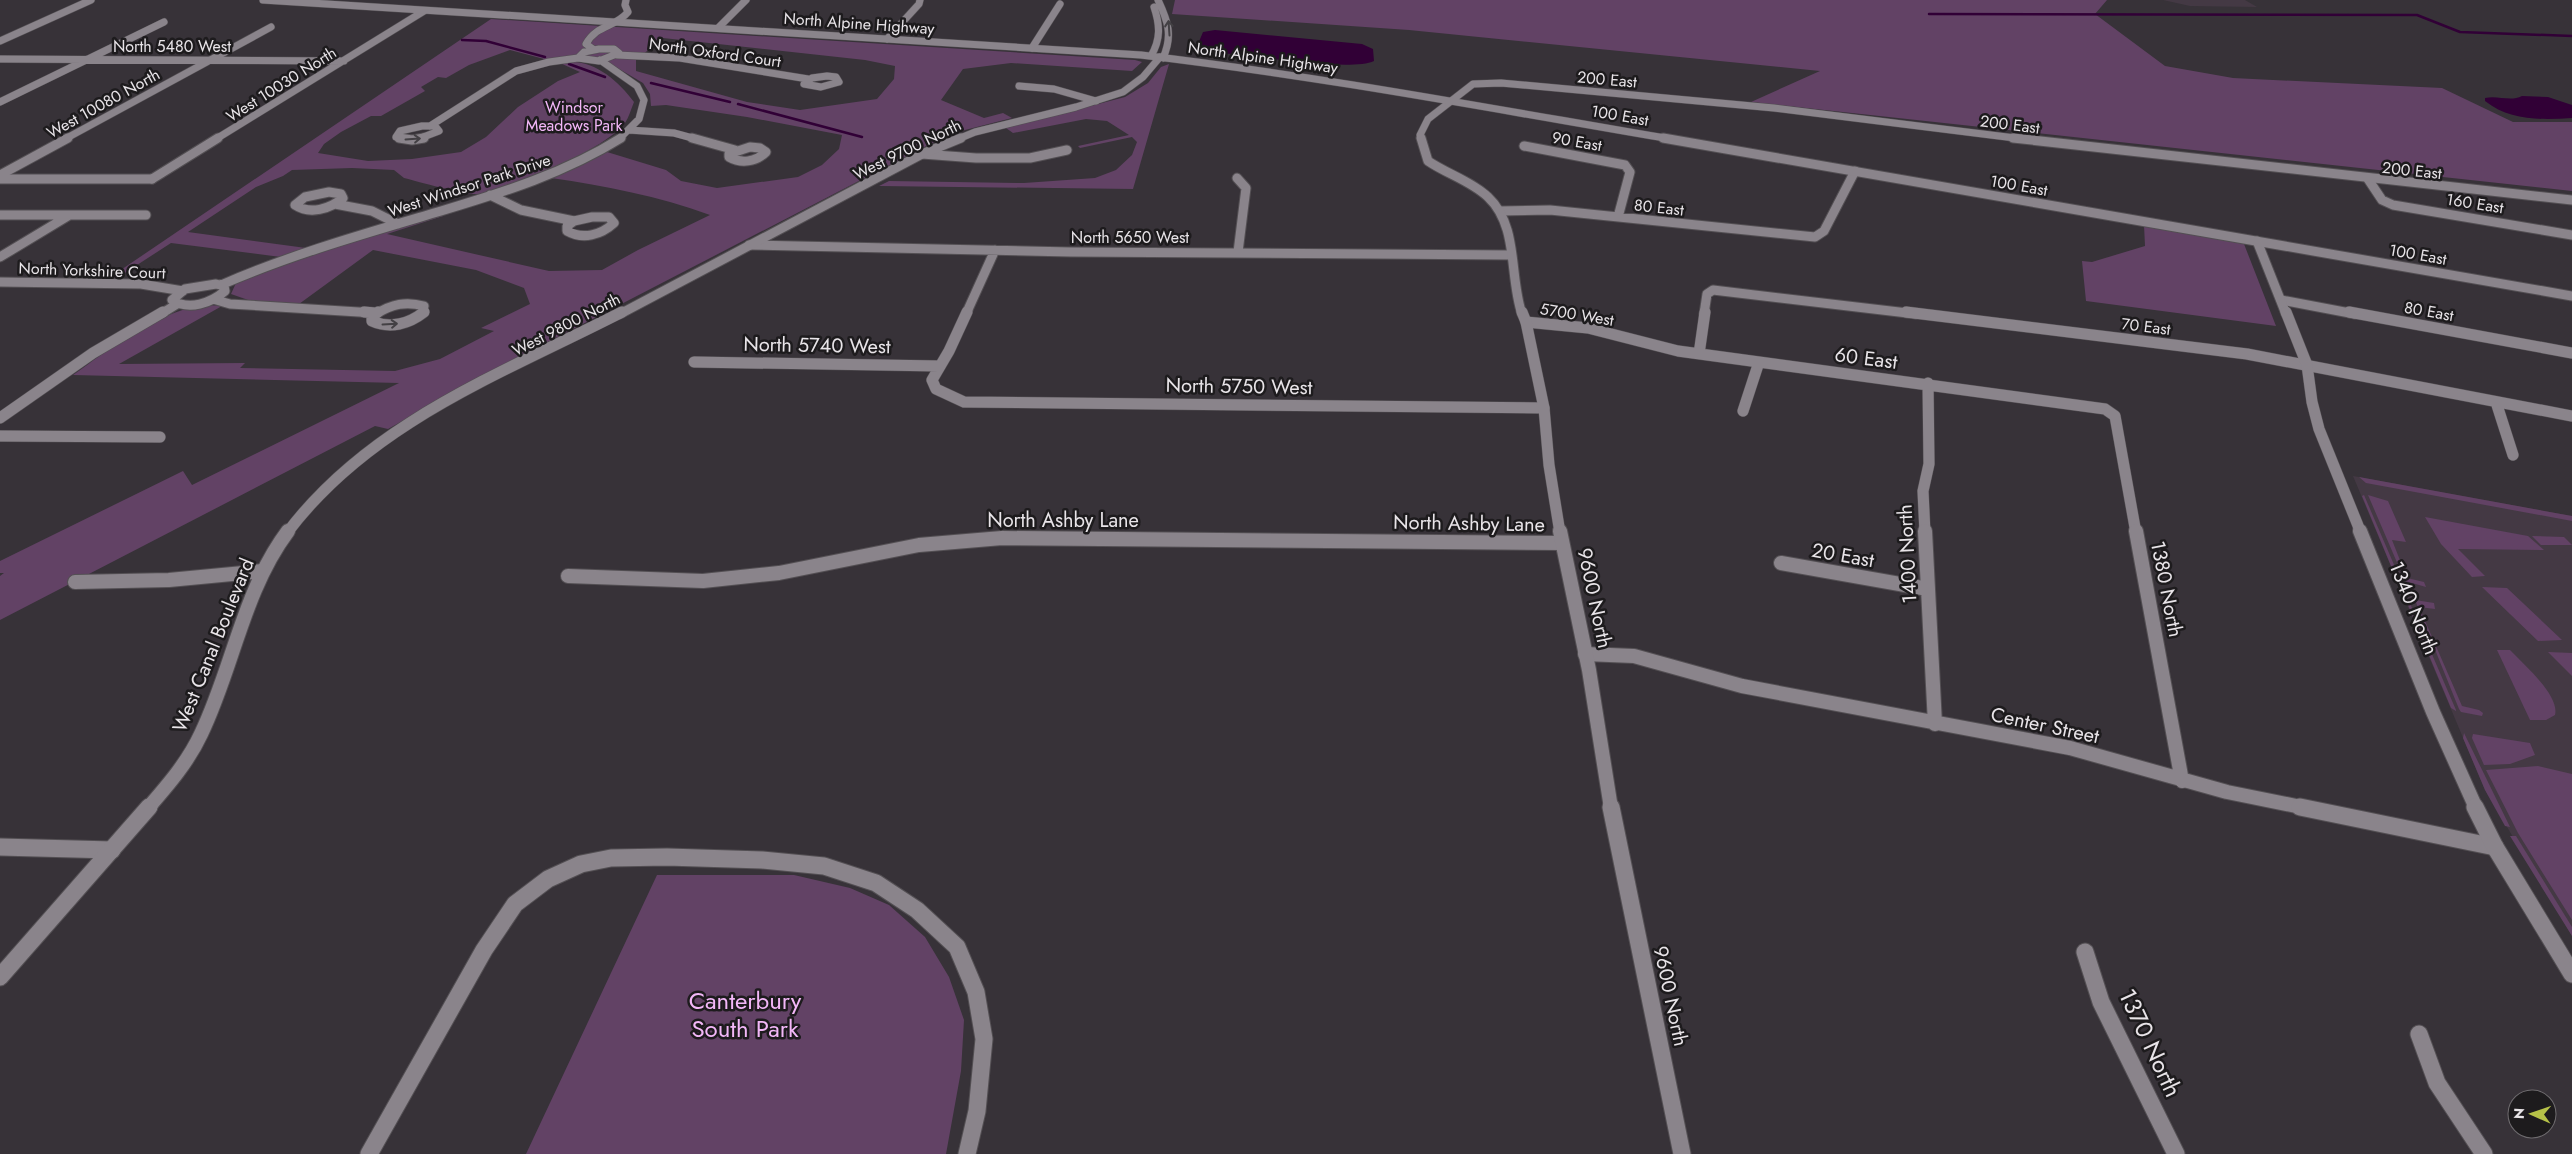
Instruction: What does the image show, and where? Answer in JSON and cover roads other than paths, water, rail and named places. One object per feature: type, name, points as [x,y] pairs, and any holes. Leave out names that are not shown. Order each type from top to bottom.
[{"type":"street","points":[[0,41],[91,0]]},
{"type":"street","name":"North Alpine Highway","points":[[264,0],[1151,56],[1279,72],[1461,102]]},
{"type":"street","points":[[593,49],[586,44],[589,38],[599,36],[614,27],[616,22],[628,12],[625,5],[626,0]]},
{"type":"street","points":[[718,28],[746,0]]},
{"type":"street","points":[[887,39],[919,4],[920,0]]},
{"type":"street","points":[[1151,0],[1160,26],[1158,43],[1151,56]]},
{"type":"street","points":[[1158,0],[1170,28],[1170,41],[1162,57]]},
{"type":"street","points":[[1032,48],[1060,4]]},
{"type":"street","name":"West 10030 North","points":[[0,177],[152,180],[424,11]]},
{"type":"street","points":[[0,102],[164,22]]},
{"type":"street","name":"West 10080 North","points":[[0,177],[271,27]]},
{"type":"street","points":[[430,126],[516,71],[549,62],[578,58],[586,61],[600,60],[618,54],[618,51],[614,49],[593,49],[581,53],[578,58]]},
{"type":"street","name":"North Oxford Court","points":[[618,54],[680,58],[808,79]]},
{"type":"street","name":"West 9700 North","points":[[749,245],[922,154],[975,132],[1096,101],[1123,92],[1135,85],[1162,57]]},
{"type":"street","name":"North 5480 West","points":[[0,59],[344,61]]},
{"type":"street","name":"West Windsor Park Drive","points":[[183,290],[203,285],[221,285],[303,253],[490,195],[570,166],[596,154],[629,130],[643,108],[644,100],[640,90],[632,81],[604,65],[600,60]]},
{"type":"street","name":"200 East","points":[[1450,100],[1473,84],[1514,84],[1774,108],[2109,150],[2572,200]]},
{"type":"street","points":[[1019,86],[1054,89],[1096,101]]},
{"type":"street","points":[[1450,100],[1428,119],[1423,127],[1420,135],[1424,153],[1428,161],[1489,198],[1500,210]]},
{"type":"street","name":"100 East","points":[[1461,102],[2572,296]]},
{"type":"street","points":[[629,130],[674,133],[735,150]]},
{"type":"street","name":"90 East","points":[[1524,146],[1625,166],[1630,172],[1618,217]]},
{"type":"street","points":[[922,154],[976,158],[1030,158],[1067,150]]},
{"type":"street","name":"80 East","points":[[1500,210],[1550,210],[1815,237],[1824,232],[1855,171]]},
{"type":"street","points":[[1237,178],[1246,188],[1238,252]]},
{"type":"street","name":"160 East","points":[[2368,179],[2386,203],[2560,232],[2572,236]]},
{"type":"street","points":[[334,204],[343,196],[336,192],[305,197],[295,205],[300,209],[312,210],[334,204],[372,211],[398,224]]},
{"type":"street","points":[[490,195],[521,210],[574,221],[598,216],[612,219],[614,224],[601,232],[578,235],[569,233],[566,229],[574,221]]},
{"type":"street","name":"9600 North","points":[[1500,210],[1544,408],[1549,465],[1562,543],[1585,654],[1608,794],[1682,1154]]},
{"type":"street","points":[[0,215],[146,215]]},
{"type":"street","points":[[0,257],[68,216]]},
{"type":"street","name":"160 East","points":[[2560,232],[2572,230]]},
{"type":"street","name":"1340 North","points":[[2257,241],[2307,365],[2312,402],[2319,429],[2437,722],[2465,787],[2495,848],[2572,974]]},
{"type":"street","name":"North 5650 West","points":[[749,245],[995,250],[1510,255]]},
{"type":"street","name":"West 9800 North","points":[[396,430],[444,403],[749,245]]},
{"type":"street","points":[[939,366],[949,351],[995,250]]},
{"type":"street","name":"North Yorkshire Court","points":[[0,282],[107,282],[141,284],[183,290]]},
{"type":"street","points":[[0,418],[115,339],[177,304],[192,305],[213,299],[225,291],[224,286],[221,285]]},
{"type":"street","points":[[177,304],[173,302],[172,298],[183,290]]},
{"type":"street","name":"70 East","points":[[1699,354],[1707,294],[1713,290],[1737,291],[2237,353],[2572,416]]},
{"type":"street","points":[[213,299],[230,304],[375,313],[402,303],[416,302],[426,308],[416,318],[393,325],[375,323],[372,319],[375,313]]},
{"type":"street","name":"80 East","points":[[2281,300],[2572,353]]},
{"type":"street","name":"5700 West","points":[[1526,322],[1581,327],[1624,337]]},
{"type":"street","name":"60 East","points":[[1624,337],[1656,346],[1699,354],[1928,383],[2105,409]]},
{"type":"street","name":"North 5740 West","points":[[694,362],[939,366]]},
{"type":"street","points":[[1743,411],[1759,362]]},
{"type":"street","name":"North 5750 West","points":[[939,366],[932,380],[936,389],[964,402],[1544,408]]},
{"type":"street","name":"1400 North","points":[[1928,383],[1928,464],[1923,491],[1935,724]]},
{"type":"street","points":[[2496,402],[2513,455]]},
{"type":"street","name":"1380 North","points":[[2105,409],[2115,416],[2182,781]]},
{"type":"street","name":"West Canal Boulevard","points":[[0,977],[165,787],[200,736],[228,668],[262,571],[295,522],[317,497],[396,430]]},
{"type":"street","points":[[0,436],[160,437]]},
{"type":"street","name":"North Ashby Lane","points":[[568,576],[704,580],[779,573],[919,545],[960,540],[1002,538],[1562,543]]},
{"type":"street","name":"20 East","points":[[1781,563],[1928,589]]},
{"type":"street","points":[[76,582],[153,582],[262,571]]},
{"type":"street","name":"Center Street","points":[[1585,654],[1634,656],[1742,686],[2070,748],[2182,781],[2495,848]]},
{"type":"street","points":[[0,847],[112,850]]},
{"type":"street","points":[[369,1154],[484,950],[515,904],[548,879],[581,864],[612,858],[753,860],[824,866],[876,883],[917,910],[957,947],[976,992],[984,1039],[977,1111],[967,1154]]},
{"type":"street","name":"1370 North","points":[[2085,952],[2101,1002],[2176,1154]]},
{"type":"street","points":[[2419,1034],[2424,1056],[2434,1080],[2449,1105],[2484,1154]]},
{"type":"waterway","points":[[1929,14],[2417,15],[2460,32],[2572,36]]},
{"type":"waterway","points":[[462,40],[486,41],[545,57]]},
{"type":"waterway","points":[[569,64],[605,77]]},
{"type":"waterway","points":[[651,83],[730,102]]},
{"type":"waterway","points":[[738,104],[862,137]]},
{"type":"park label","name":"Windsor Meadows Park","points":[[574,116]]},
{"type":"park label","name":"Canterbury South Park","points":[[745,1015]]}]
